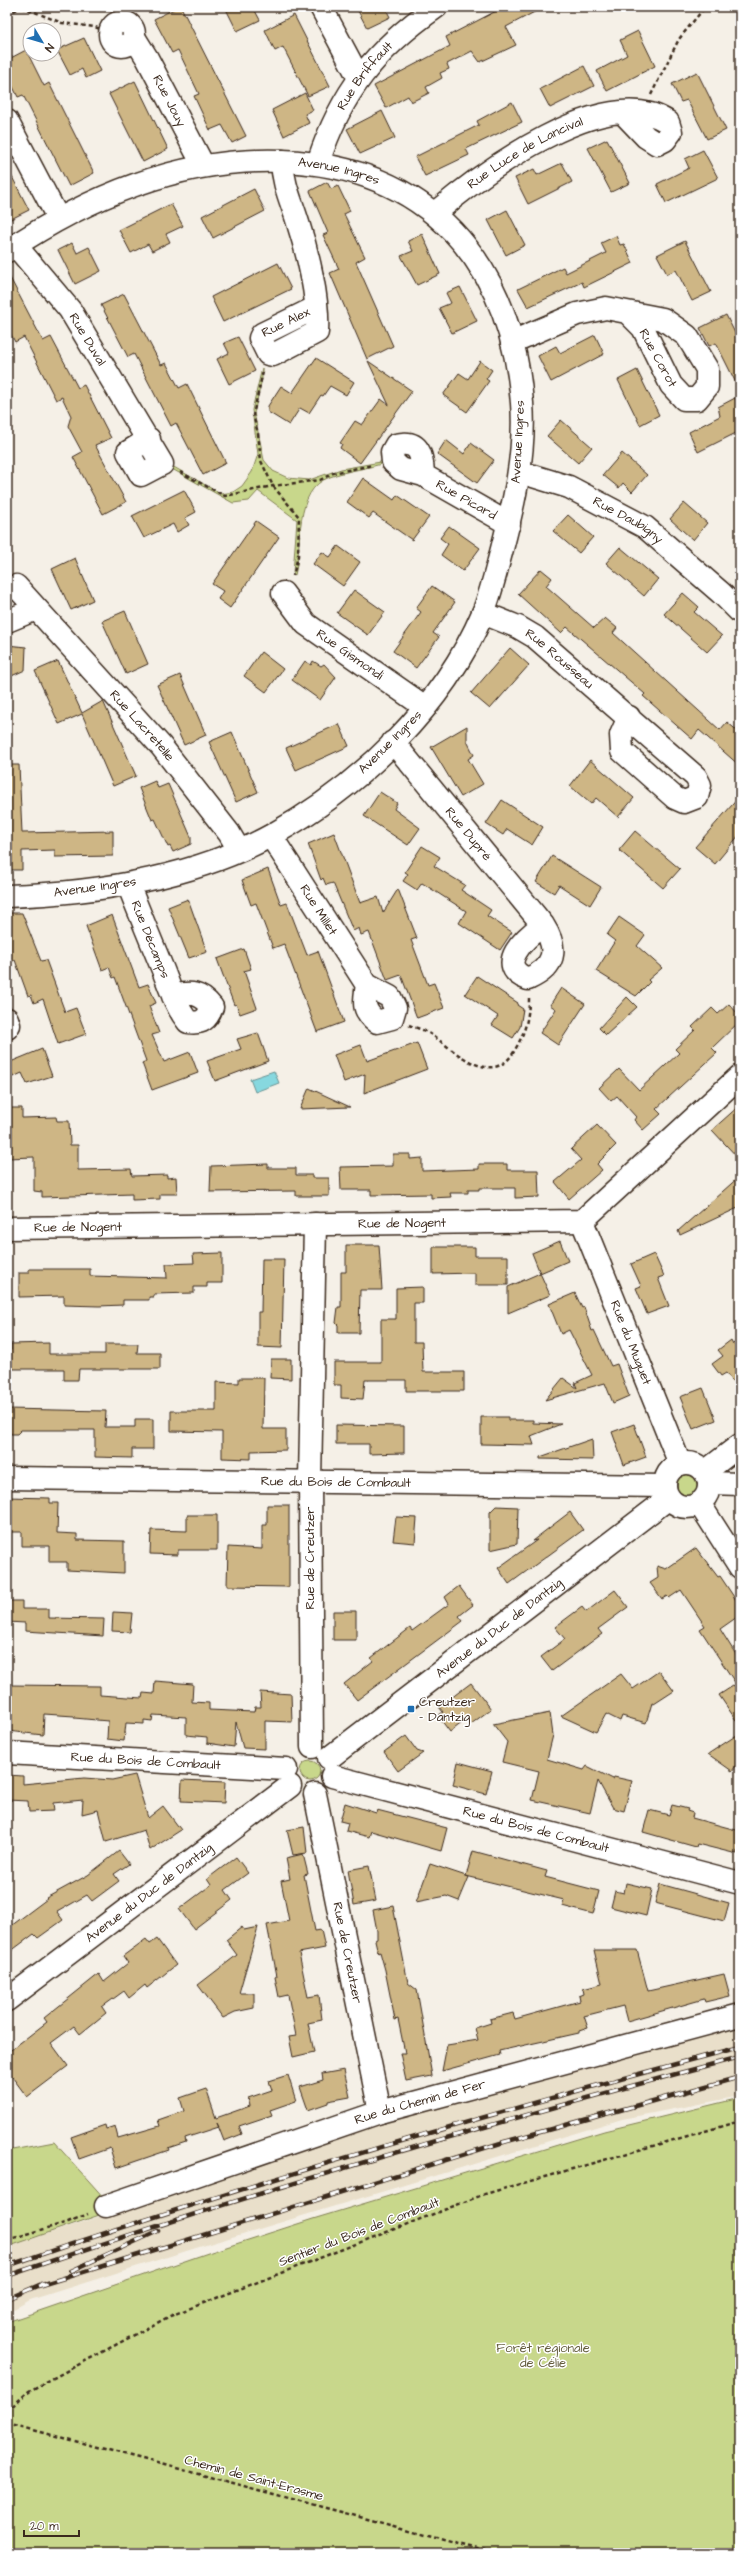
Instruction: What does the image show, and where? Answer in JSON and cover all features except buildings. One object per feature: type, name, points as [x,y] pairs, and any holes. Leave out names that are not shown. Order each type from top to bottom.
[{"type":"street","points":[[321,7],[358,78]]},
{"type":"street","name":"Rue Briffault","points":[[318,163],[336,118],[358,78],[391,44],[436,7]]},
{"type":"street","name":"Rue Jouy","points":[[110,33],[117,23],[125,22],[134,29],[134,37],[147,58],[203,165]]},
{"type":"street","name":"Rue Luce de Lancival","points":[[435,213],[477,180],[527,147],[575,124],[598,116],[624,114],[648,114],[659,116],[668,122],[671,132],[665,140],[657,144],[646,137],[624,114]]},
{"type":"street","points":[[7,121],[58,218]]},
{"type":"street","name":"Avenue Ingres","points":[[7,896],[55,894],[128,884],[184,871],[239,850],[271,836],[333,795],[393,742],[425,707],[454,666],[483,612],[509,524],[520,472],[522,405],[512,342],[491,285],[477,262],[435,213],[398,189],[376,179],[318,163],[260,160],[203,165],[123,189],[58,218],[11,249]]},
{"type":"street","name":"Rue Alex","points":[[268,354],[260,338],[262,334],[315,308],[304,242],[283,182],[282,161]]},
{"type":"street","name":"Rue Duval","points":[[11,249],[70,310],[149,440],[128,452],[141,475],[162,464]]},
{"type":"street","points":[[512,342],[577,314],[606,308],[628,313]]},
{"type":"street","name":"Rue Picard","points":[[393,462],[392,452],[396,445],[405,443],[416,447],[422,455],[423,475],[509,524]]},
{"type":"street","name":"Rue Daubigny","points":[[520,472],[569,487],[644,527],[731,592],[740,612]]},
{"type":"street","name":"Rue Lacretelle","points":[[7,590],[16,586],[161,746],[229,833],[239,850]]},
{"type":"street","name":"Rue Gismondi","points":[[283,593],[306,624],[425,707]]},
{"type":"street","points":[[7,621],[36,609]]},
{"type":"street","name":"Rue Rousseau","points":[[483,612],[518,627],[535,637],[629,717]]},
{"type":"street","name":"Rue Dupré","points":[[393,742],[543,925],[552,938],[553,955],[543,973],[528,979]]},
{"type":"street","name":"Rue Millet","points":[[271,836],[367,985],[364,1001],[367,1014],[377,1022],[392,1018]]},
{"type":"street","name":"Rue Décamps","points":[[128,884],[174,996]]},
{"type":"street","points":[[528,979],[519,976],[513,968],[514,955],[526,937],[543,925]]},
{"type":"street","points":[[7,1019],[9,1025],[7,1028]]},
{"type":"street","points":[[582,1221],[740,1076]]},
{"type":"street","name":"Rue de Nogent","points":[[7,1228],[582,1221]]},
{"type":"street","name":"Rue du Muguet","points":[[582,1221],[680,1464]]},
{"type":"street","name":"Rue de Creutzer","points":[[315,1224],[310,1480],[325,1761]]},
{"type":"street","points":[[740,1445],[707,1477],[707,1495],[699,1503],[684,1507],[667,1492],[669,1471],[680,1464],[695,1464],[707,1477],[740,1484]]},
{"type":"street","name":"Rue du Bois de Combault","points":[[7,1478],[310,1480],[667,1492]]},
{"type":"street","name":"Avenue du Duc de Dantzig","points":[[325,1761],[667,1492]]},
{"type":"street","points":[[699,1503],[740,1567]]},
{"type":"street","points":[[297,1750],[325,1761],[326,1787],[315,1794],[302,1794],[288,1777],[287,1762],[297,1750]]},
{"type":"street","name":"Rue du Bois de Combault","points":[[7,1753],[288,1777]]},
{"type":"street","name":"Rue du Bois de Combault","points":[[325,1761],[740,1883]]},
{"type":"street","name":"Avenue du Duc de Dantzig","points":[[7,2000],[288,1777]]},
{"type":"street","name":"Rue de Creutzer","points":[[315,1794],[380,2112]]},
{"type":"street","name":"Rue du Chemin de Fer","points":[[106,2206],[380,2112],[740,2015]]},
{"type":"path","points":[[7,14],[22,7],[62,23],[95,27],[110,33]]},
{"type":"path","points":[[648,114],[650,97],[679,39],[705,7]]},
{"type":"path","points":[[268,354],[252,415],[258,433],[261,461],[273,486],[299,517],[298,556],[294,574],[283,593]]},
{"type":"path","points":[[162,464],[220,495],[225,496],[273,486],[320,480],[333,474],[393,462]]},
{"type":"path","points":[[392,1018],[429,1033],[473,1064],[487,1067],[500,1065],[515,1052],[527,1026],[528,979]]},
{"type":"path","name":"Sentier du Bois de Combault","points":[[7,2411],[29,2391],[177,2314],[485,2194],[740,2121]]},
{"type":"path","points":[[7,2240],[84,2217],[97,2205],[106,2206]]},
{"type":"path","name":"Chemin de Saint-Erasme","points":[[7,2423],[495,2553]]},
{"type":"shaded area","points":[[740,2024],[740,2096],[622,2119],[30,2300],[7,2313],[7,2247],[371,2127]]},
{"type":"green space","points":[[262,368],[262,379],[254,413],[264,460],[273,471],[288,478],[309,480],[341,469],[387,462],[330,477],[318,484],[310,493],[302,519],[295,575],[293,573],[297,520],[258,491],[249,501],[233,503],[172,469],[172,466],[221,494],[233,492],[242,486],[252,472],[258,454],[252,410]]},
{"type":"green space","points":[[688,1472],[697,1476],[701,1485],[697,1494],[688,1498],[679,1494],[675,1485],[679,1476]]},
{"type":"green space","points":[[310,1761],[317,1764],[320,1771],[317,1778],[310,1781],[303,1778],[300,1771],[303,1764]]},
{"type":"green space","name":"Forêt régionale de Célie","points":[[740,2098],[740,2553],[7,2553],[7,2322],[211,2252],[313,2219],[604,2131]]},
{"type":"green space","points":[[54,2142],[105,2199],[108,2212],[7,2247],[7,2151]]},
{"type":"water","points":[[274,1071],[279,1083],[255,1092],[250,1079]]},
{"type":"railway","points":[[7,2266],[98,2235],[280,2177],[463,2123],[740,2047]]},
{"type":"railway","points":[[7,2276],[98,2245],[280,2187],[463,2133],[740,2057]]},
{"type":"railway","points":[[38,2286],[504,2142],[740,2077]]},
{"type":"railway","points":[[71,2271],[158,2231]]},
{"type":"railway","points":[[7,2299],[44,2283]]},
{"type":"place","name":"Creutzer - Dantzig","points":[[411,1709]]}]
